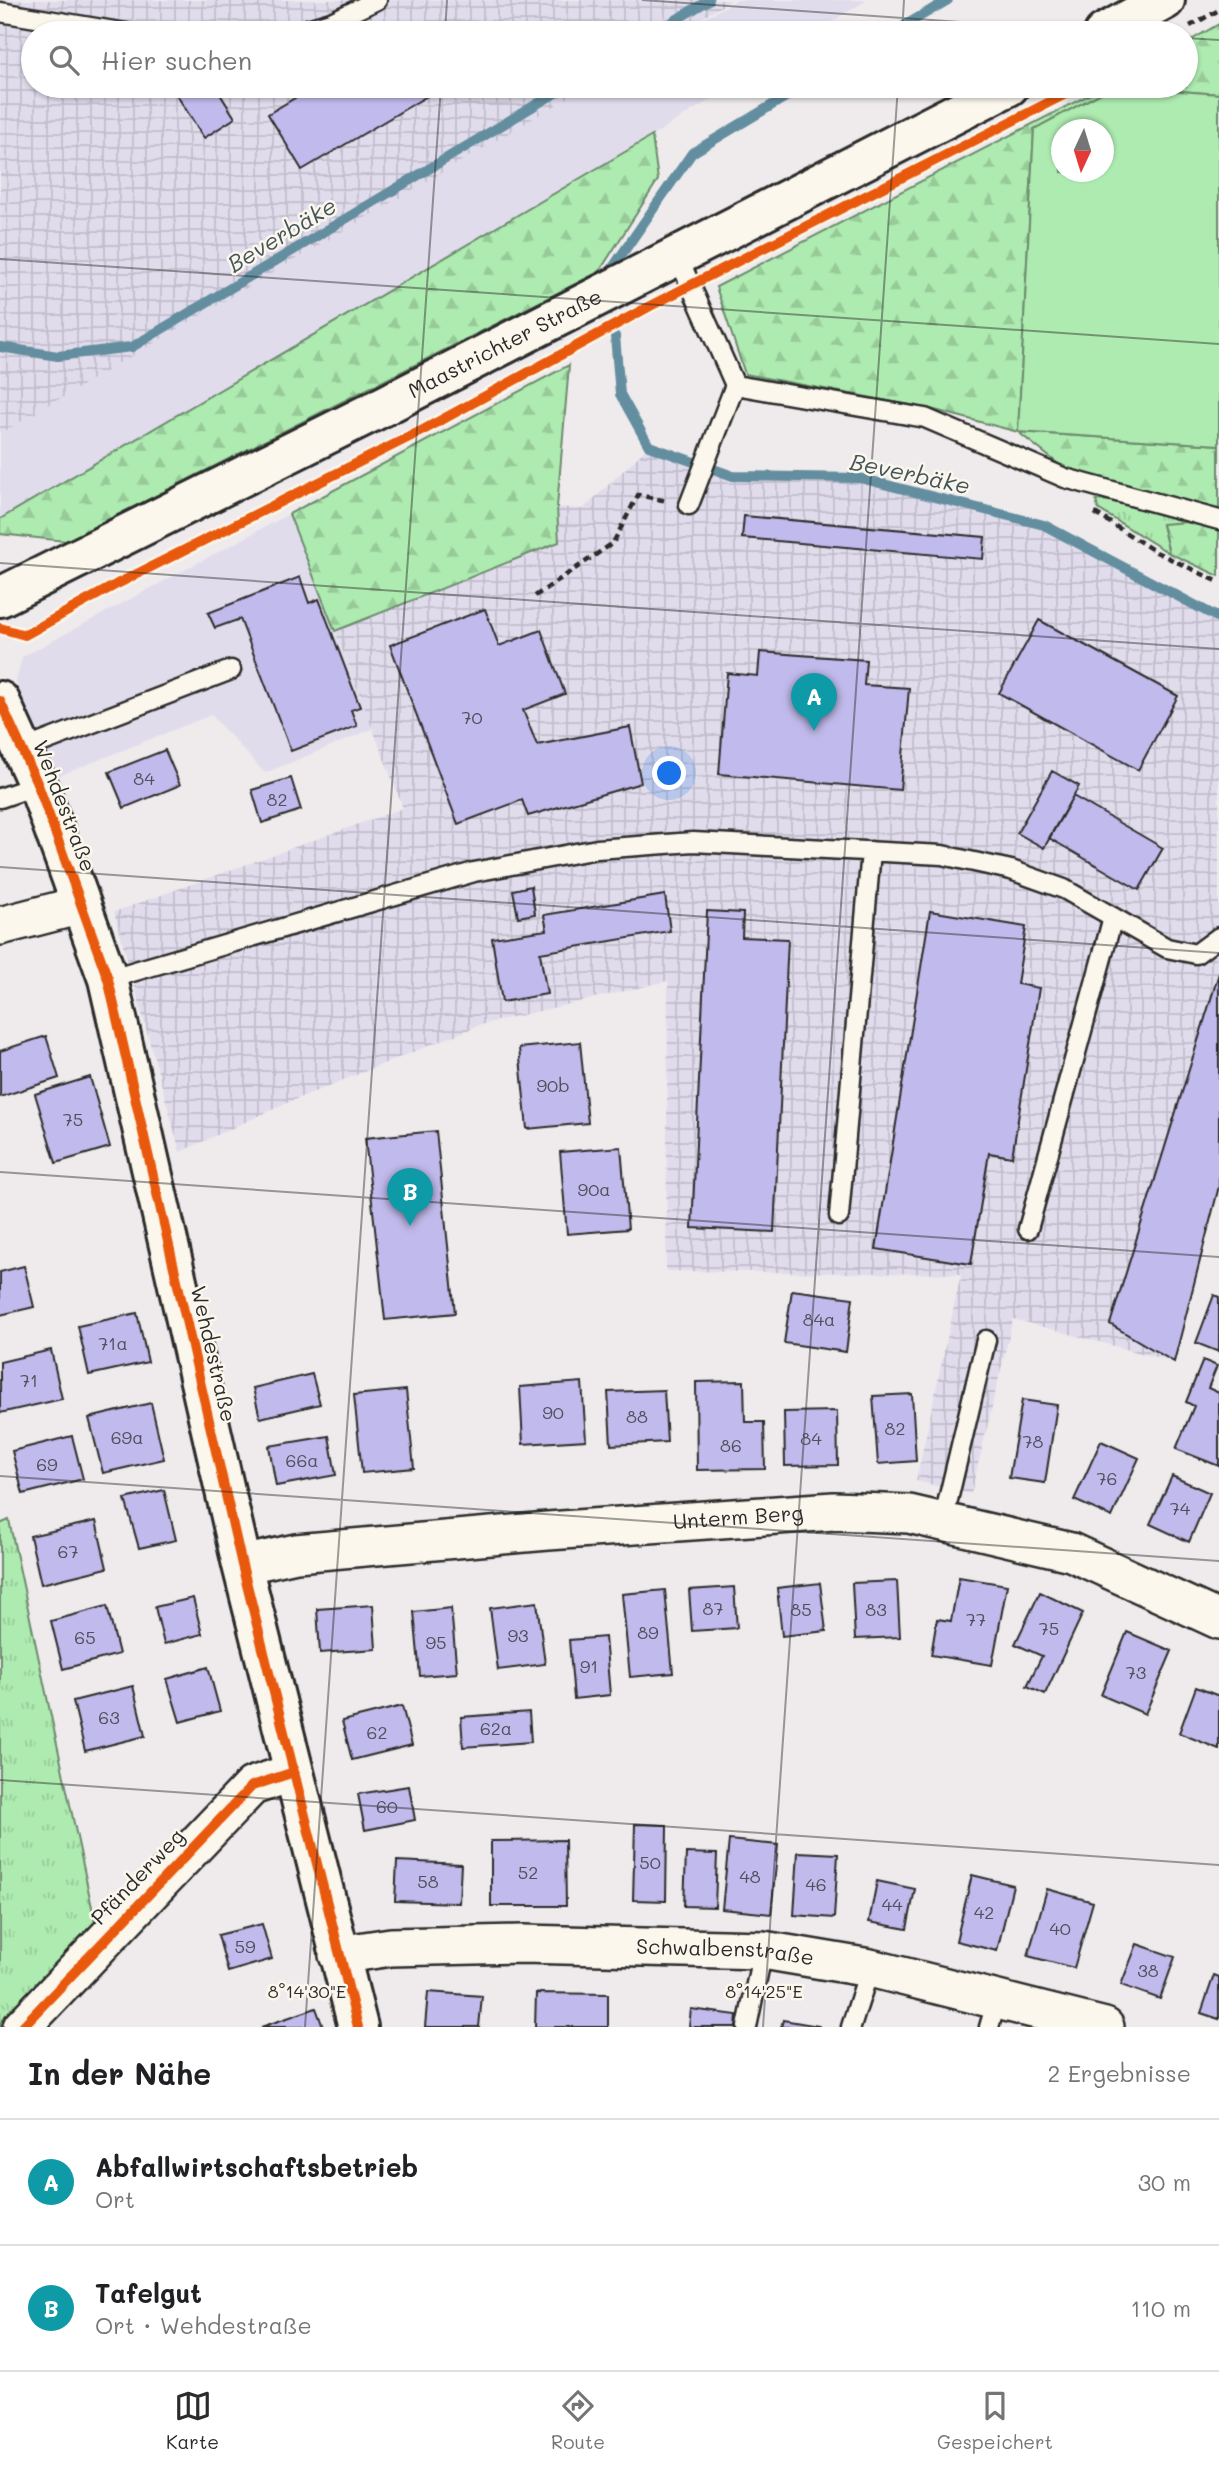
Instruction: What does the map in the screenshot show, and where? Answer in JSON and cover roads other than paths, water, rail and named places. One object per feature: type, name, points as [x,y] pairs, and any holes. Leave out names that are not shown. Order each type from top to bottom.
[{"type":"street","points":[[1149,21],[1176,14]]},
{"type":"street","name":"Maastrichter Straße","points":[[0,597],[985,98]]},
{"type":"street","name":"Wehdestraße","points":[[0,701],[38,785],[108,979],[242,1565],[358,2027]]},
{"type":"street","name":"Wehdestraße","points":[[0,926],[81,905]]},
{"type":"street","name":"Unterm Berg","points":[[242,1565],[296,1553],[834,1511],[909,1514],[1070,1552],[1219,1620]]},
{"type":"street","name":"Pfänderweg","points":[[22,2027],[252,1786],[294,1772]]},
{"type":"street","name":"Schwalbenstraße","points":[[338,1955],[391,1947],[523,1944],[763,1950],[870,1968],[993,2012],[1105,2027]]},
{"type":"lane","points":[[333,21],[377,0]]},
{"type":"lane","points":[[0,12],[54,21]]},
{"type":"lane","points":[[677,255],[735,385],[690,505]]},
{"type":"lane","points":[[735,385],[925,418],[1065,478],[1219,520]]},
{"type":"lane","points":[[22,750],[231,670]]},
{"type":"lane","name":"Wehdestraße","points":[[0,798],[38,785]]},
{"type":"lane","points":[[108,979],[474,872],[597,849],[693,842],[942,855],[1011,870],[1064,889],[1167,948],[1196,954],[1219,937]]},
{"type":"lane","points":[[839,1216],[871,851]]},
{"type":"lane","points":[[1028,1229],[1113,917]]},
{"type":"lane","points":[[943,1521],[986,1340]]},
{"type":"lane","points":[[747,2027],[763,1950]]},
{"type":"lane","points":[[851,2027],[870,1968]]},
{"type":"waterway","name":"Beverbäke","points":[[674,21],[709,0]]},
{"type":"waterway","name":"Beverbäke","points":[[912,21],[948,0]]},
{"type":"waterway","name":"Beverbäke","points":[[0,347],[58,356],[132,347],[547,98]]},
{"type":"waterway","name":"Beverbäke","points":[[609,273],[692,153],[784,98]]},
{"type":"waterway","name":"Beverbäke","points":[[615,336],[620,394],[649,446],[733,476],[860,478],[1044,525],[1219,618]]},
{"type":"place","name":"Abfallwirtschaftsbetrieb","points":[[814,731]]},
{"type":"place","name":"Tafelgut","points":[[410,1226]]}]
